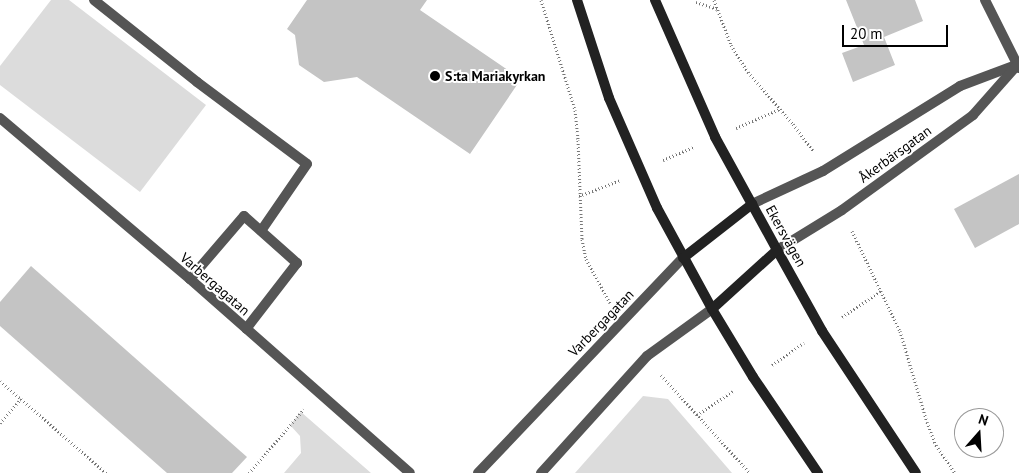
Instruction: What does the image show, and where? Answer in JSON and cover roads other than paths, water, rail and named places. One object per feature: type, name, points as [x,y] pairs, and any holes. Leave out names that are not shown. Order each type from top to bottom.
[{"type":"main road","points":[[577,0],[595,59],[640,172],[682,258],[753,377],[818,473]]},
{"type":"main road","name":"Ekersvägen","points":[[655,0],[715,137],[777,250],[822,331],[916,473]]},
{"type":"main road","points":[[682,258],[752,204]]},
{"type":"main road","points":[[712,309],[777,250]]},
{"type":"street","points":[[94,0],[197,82],[306,164],[261,231]]},
{"type":"street","points":[[985,0],[1018,65]]},
{"type":"street","name":"Åkerbärsgatan","points":[[752,204],[823,171],[960,86],[1018,65]]},
{"type":"street","name":"Åkerbärsgatan","points":[[777,250],[842,210],[973,114],[1018,65]]},
{"type":"street","name":"Varbergagatan","points":[[0,118],[190,279],[410,473]]},
{"type":"street","points":[[190,279],[244,216],[297,263],[246,329]]},
{"type":"street","name":"Varbergagatan","points":[[478,473],[682,258]]},
{"type":"street","points":[[541,473],[647,356],[712,309]]},
{"type":"place","name":"S:ta Mariakyrkan","points":[[435,76]]}]
